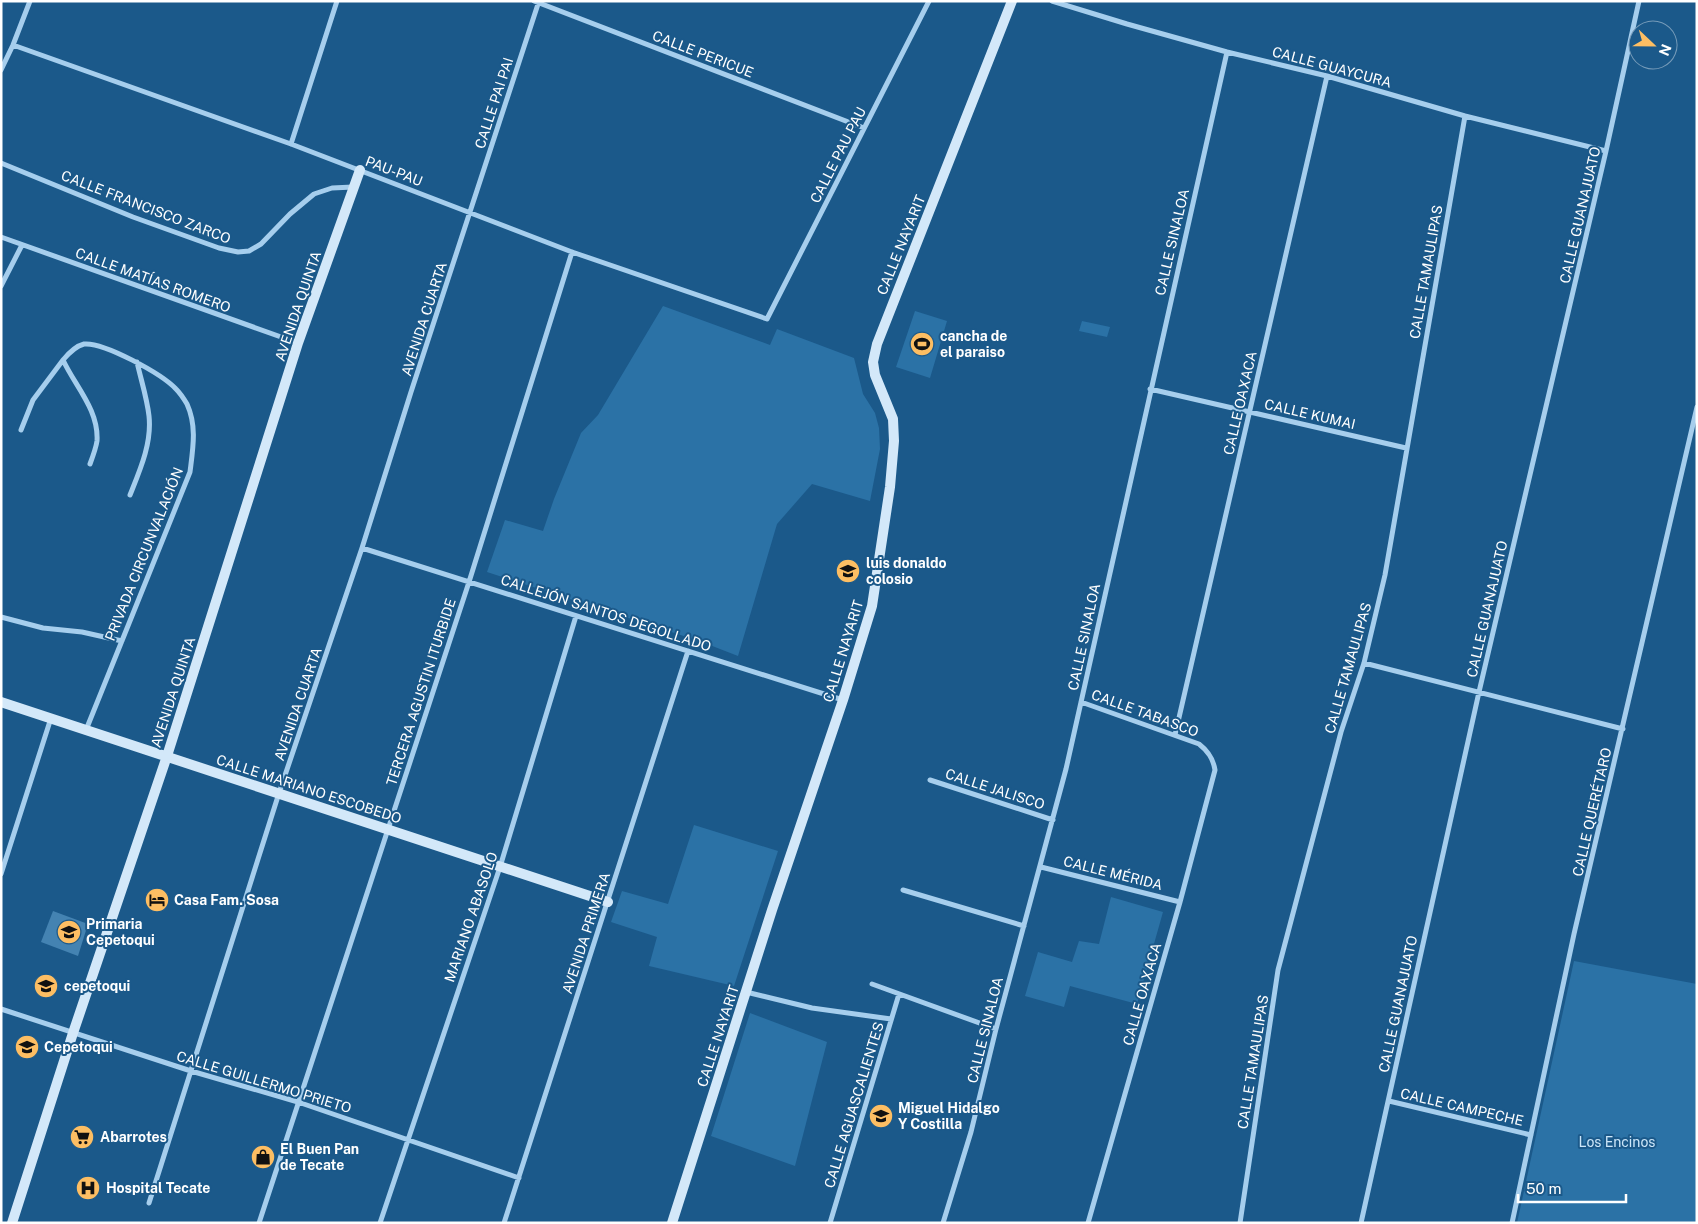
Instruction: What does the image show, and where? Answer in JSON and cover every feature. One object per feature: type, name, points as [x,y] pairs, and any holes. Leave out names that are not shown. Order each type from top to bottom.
[{"type":"street","points":[[1,70],[30,1]]},
{"type":"street","points":[[291,144],[337,1]]},
{"type":"street","name":"CALLE PAU PAU","points":[[767,319],[929,1]]},
{"type":"street","name":"CALLE NAYARIT","points":[[672,1223],[872,606],[890,487],[894,441],[893,419],[875,375],[873,362],[877,344],[1012,1]]},
{"type":"street","name":"CALLE GUAYCURA","points":[[1052,1],[1226,52],[1327,76],[1465,116],[1606,151]]},
{"type":"street","name":"CALLE GUANAJUATO","points":[[1362,1223],[1479,692],[1606,151],[1639,1]]},
{"type":"street","name":"CALLE PERICUE","points":[[538,2],[864,128]]},
{"type":"street","name":"CALLE PAI PAI","points":[[471,212],[538,2]]},
{"type":"street","name":"PAU-PAU","points":[[13,45],[291,144],[572,252],[767,319]]},
{"type":"street","name":"CALLE SINALOA","points":[[942,1223],[971,1132],[996,1029],[1053,820],[1226,52]]},
{"type":"street","name":"CALLE OAXACA","points":[[1175,735],[1327,76]]},
{"type":"street","name":"CALLE TAMAULIPAS","points":[[1240,1223],[1278,970],[1341,732],[1364,663],[1385,575],[1465,116]]},
{"type":"street","name":"CALLE FRANCISCO ZARCO","points":[[1,163],[133,217],[219,248],[238,252],[249,251],[261,244],[290,214],[314,194],[332,188],[353,187]]},
{"type":"street","name":"AVENIDA QUINTA","points":[[12,1223],[73,1033],[167,756],[298,343],[360,170]]},
{"type":"street","name":"AVENIDA CUARTA","points":[[149,1203],[280,794],[471,212]]},
{"type":"street","name":"CALLE MATÍAS ROMERO","points":[[1,237],[298,343]]},
{"type":"street","points":[[1,286],[22,245]]},
{"type":"street","name":"TERCERA AGUSTIN ITURBIDE","points":[[259,1223],[469,582],[572,252]]},
{"type":"street","name":"PRIVADA CIRCUNVALACIÓN","points":[[63,360],[76,348],[84,344],[113,351],[137,362],[176,388],[186,403],[193,422],[194,444],[190,472],[86,730]]},
{"type":"street","points":[[21,430],[33,400],[63,360],[89,407],[96,426],[97,443],[90,464]]},
{"type":"street","points":[[130,495],[142,464],[149,436],[149,416],[137,362]]},
{"type":"street","name":"CALLE KUMAI","points":[[1150,389],[1406,448]]},
{"type":"street","name":"CALLE QUERÉTARO","points":[[1512,1223],[1574,934],[1697,407]]},
{"type":"street","name":"CALLEJÓN SANTOS DEGOLLADO","points":[[362,548],[843,700]]},
{"type":"street","name":"MARIANO ABASOLO","points":[[380,1223],[500,867],[576,616]]},
{"type":"street","points":[[1,617],[43,628],[82,632],[122,642]]},
{"type":"street","name":"AVENIDA PRIMERA","points":[[504,1223],[688,651]]},
{"type":"street","points":[[1364,663],[1623,730]]},
{"type":"street","name":"CALLE MARIANO ESCOBEDO","points":[[1,702],[608,902]]},
{"type":"street","name":"CALLE TABASCO","points":[[1081,702],[1199,744],[1207,750],[1213,760],[1215,770]]},
{"type":"street","points":[[1,874],[51,718]]},
{"type":"street","name":"CALLE OAXACA","points":[[1088,1223],[1180,902],[1215,770]]},
{"type":"street","name":"CALLE JALISCO","points":[[930,780],[1053,820]]},
{"type":"street","name":"CALLE MÉRIDA","points":[[1041,867],[1180,902]]},
{"type":"street","points":[[903,890],[1024,926]]},
{"type":"street","points":[[872,984],[996,1029]]},
{"type":"street","points":[[746,992],[812,1008],[891,1019]]},
{"type":"street","name":"CALLE AGUASCALIENTES","points":[[830,1223],[898,994]]},
{"type":"street","name":"CALLE GUILLERMO PRIETO","points":[[1,1009],[191,1071],[298,1102],[519,1178]]},
{"type":"street","name":"CALLE CAMPECHE","points":[[1389,1102],[1531,1135]]},
{"type":"green space","points":[[663,306],[770,345],[777,329],[854,358],[863,394],[875,413],[879,428],[880,449],[870,501],[812,484],[777,524],[738,656],[702,642],[487,572],[505,520],[543,531],[581,433],[598,415]]},
{"type":"green space","name":"cancha de el paraiso","points":[[915,311],[947,321],[930,378],[896,367]]},
{"type":"green space","points":[[1082,321],[1110,327],[1107,337],[1079,331]]},
{"type":"green space","points":[[694,825],[778,851],[734,986],[649,966],[657,937],[611,922],[622,891],[668,904]]},
{"type":"green space","points":[[1111,897],[1163,912],[1137,1004],[1070,986],[1064,1007],[1025,996],[1038,952],[1072,962],[1079,941],[1099,944]]},
{"type":"green space","name":"Los Encinos","points":[[1574,961],[1697,984],[1697,1223],[1517,1223]]},
{"type":"green space","points":[[750,1013],[827,1042],[795,1166],[711,1136]]},
{"type":"building","points":[[53,911],[88,924],[78,956],[41,942]]},
{"type":"place","name":"cancha de el paraiso","points":[[922,344]]},
{"type":"place","name":"luis donaldo colosio","points":[[848,571]]},
{"type":"place","name":"Casa Fam. Sosa","points":[[157,900]]},
{"type":"place","name":"Primaria Cepetoqui","points":[[69,932]]},
{"type":"place","name":"cepetoqui","points":[[46,986]]},
{"type":"place","name":"Cepetoqui","points":[[27,1047]]},
{"type":"place","name":"Miguel Hidalgo Y Costilla","points":[[881,1116]]},
{"type":"place","name":"Abarrotes","points":[[82,1137]]},
{"type":"place","name":"El Buen Pan de Tecate","points":[[263,1157]]},
{"type":"place","name":"Hospital Tecate","points":[[88,1188]]}]
